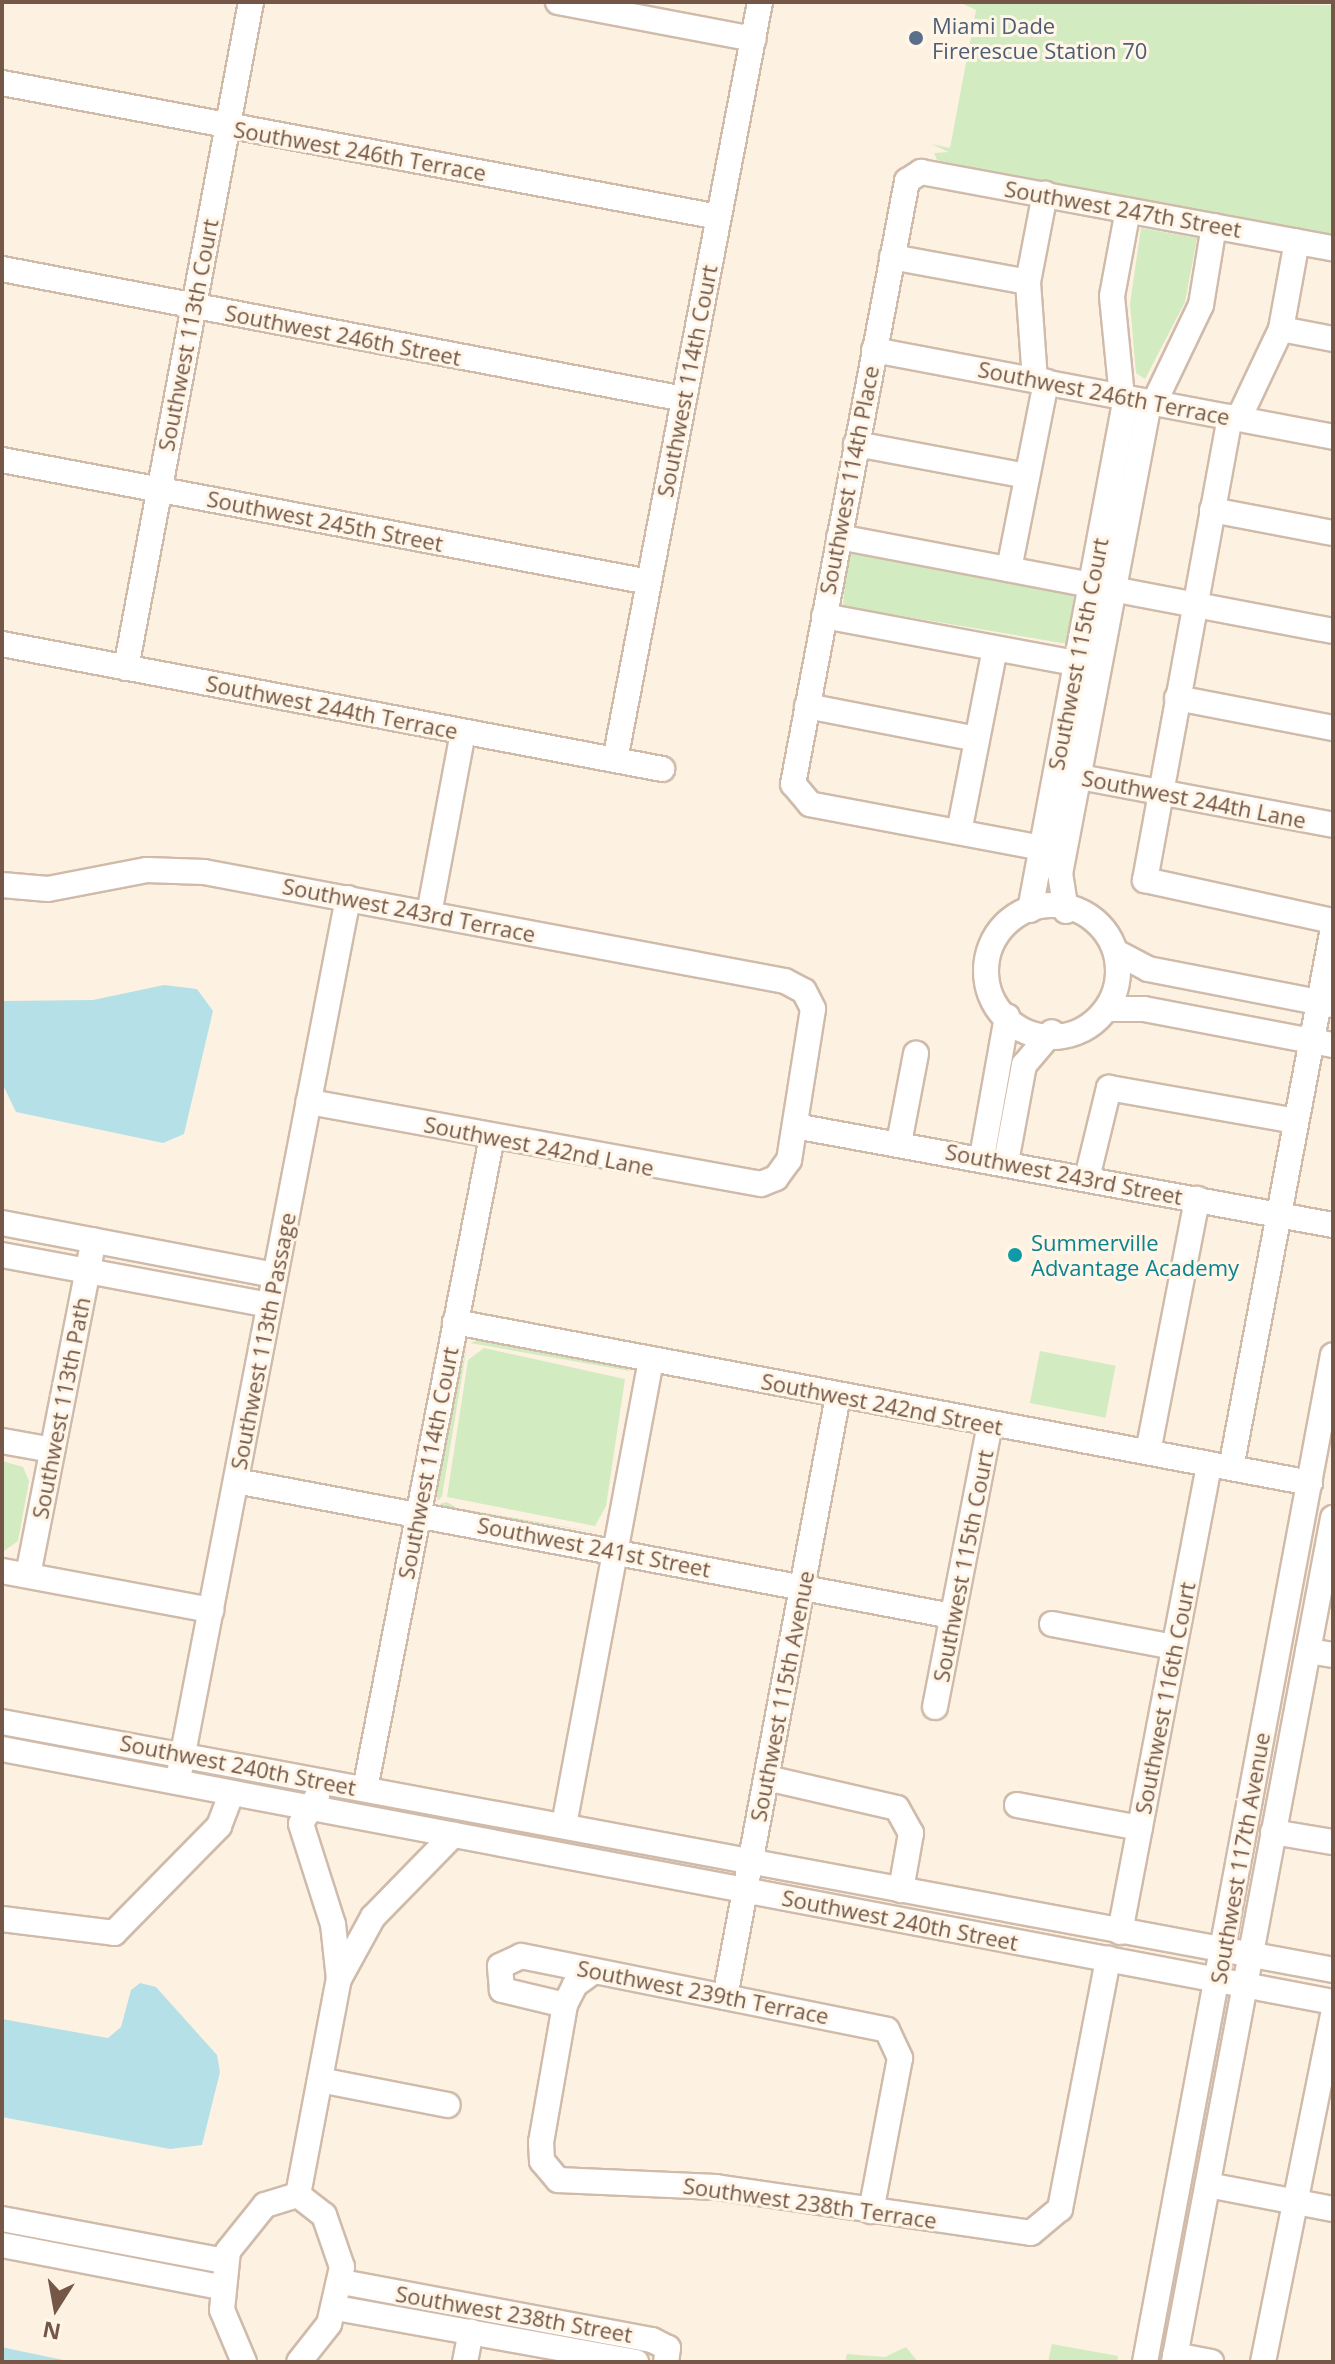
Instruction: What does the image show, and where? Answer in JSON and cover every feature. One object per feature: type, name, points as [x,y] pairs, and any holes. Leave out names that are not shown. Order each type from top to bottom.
[{"type":"street","name":"Southwest 113th Court","points":[[126,668],[251,2]]},
{"type":"street","points":[[558,2],[754,39]]},
{"type":"street","name":"Southwest 114th Court","points":[[615,760],[760,2]]},
{"type":"street","name":"Southwest 246th Terrace","points":[[2,83],[719,217]]},
{"type":"street","name":"Southwest 247th Street","points":[[913,173],[1045,194],[1333,248]]},
{"type":"street","name":"Southwest 114th Place","points":[[913,173],[892,257],[874,350],[794,789],[810,804],[959,832]]},
{"type":"street","points":[[1009,569],[1027,476],[1040,381],[1028,282],[1045,194]]},
{"type":"street","name":"Southwest 115th Court","points":[[1128,210],[1112,296],[1138,400]]},
{"type":"street","name":"Southwest 115th Court","points":[[1066,911],[1060,874],[1076,663],[1138,400],[1201,305],[1214,226]]},
{"type":"street","points":[[1297,241],[1281,329],[1234,418],[1212,510],[1144,873],[1149,885],[1333,921]]},
{"type":"street","points":[[892,257],[1028,282]]},
{"type":"street","name":"Southwest 246th Street","points":[[2,269],[684,399]]},
{"type":"street","points":[[1281,329],[1333,339]]},
{"type":"street","name":"Southwest 246th Terrace","points":[[874,350],[1333,437]]},
{"type":"street","points":[[856,444],[1027,476]]},
{"type":"street","name":"Southwest 245th Street","points":[[2,460],[649,582]]},
{"type":"street","points":[[1212,510],[1333,533]]},
{"type":"street","points":[[839,537],[1333,631]]},
{"type":"street","name":"Southwest 115th Court","points":[[1030,910],[1042,848],[1067,775],[1095,586]]},
{"type":"street","points":[[824,616],[1076,663]]},
{"type":"street","name":"Southwest 244th Terrace","points":[[2,644],[662,769]]},
{"type":"street","points":[[995,648],[959,832],[1042,848]]},
{"type":"street","points":[[1177,698],[1333,728]]},
{"type":"street","points":[[807,706],[977,739]]},
{"type":"street","points":[[429,914],[463,732]]},
{"type":"street","name":"Southwest 244th Lane","points":[[1067,775],[1333,825]]},
{"type":"street","name":"Southwest 243rd Terrace","points":[[2,885],[70,887],[165,869],[348,898],[785,981],[810,999],[814,1032],[795,1126]]},
{"type":"street","name":"Southwest 113th Passage","points":[[177,1783],[348,898]]},
{"type":"street","points":[[1118,953],[1121,987],[1109,1009],[1083,1026],[1052,1032],[1007,1016],[989,994],[982,961],[997,929],[1030,910],[1066,911],[1096,925],[1118,953],[1148,969],[1326,1003]]},
{"type":"street","name":"Southwest 116th Court","points":[[1120,1932],[1174,1647],[1279,1214],[1296,1121],[1322,1043],[1333,928]]},
{"type":"street","points":[[1109,1009],[1144,1009],[1322,1043]]},
{"type":"street","points":[[994,1160],[1007,1016]]},
{"type":"street","points":[[994,1160],[1024,1065],[1052,1032]]},
{"type":"street","points":[[899,1143],[916,1054]]},
{"type":"street","points":[[1087,1178],[1098,1107],[1109,1088],[1296,1121]]},
{"type":"street","name":"Southwest 242nd Lane","points":[[308,1102],[741,1184],[769,1182],[789,1160],[795,1126]]},
{"type":"street","name":"Southwest 243rd Street","points":[[795,1126],[994,1160],[1333,1225]]},
{"type":"street","name":"Southwest 114th Court","points":[[365,1789],[492,1137]]},
{"type":"street","points":[[1148,1452],[1197,1199]]},
{"type":"street","points":[[2,1223],[275,1275]]},
{"type":"street","name":"Southwest 113th Path","points":[[28,1575],[94,1240]]},
{"type":"street","points":[[2,1255],[269,1305]]},
{"type":"street","name":"Southwest 242nd Street","points":[[455,1322],[1310,1483]]},
{"type":"street","name":"Southwest 117th Avenue","points":[[1145,2362],[1310,1483],[1329,1401],[1333,1355]]},
{"type":"street","points":[[564,1825],[651,1359]]},
{"type":"street","name":"Southwest 115th Avenue","points":[[725,1997],[838,1396]]},
{"type":"street","name":"Southwest 115th Court","points":[[935,1707],[990,1424]]},
{"type":"street","points":[[2,1441],[52,1450]]},
{"type":"street","name":"Southwest 241st Street","points":[[236,1481],[952,1616]]},
{"type":"street","name":"Southwest 117th Avenue","points":[[1175,2359],[1308,1651],[1326,1589],[1333,1518]]},
{"type":"street","points":[[2,1571],[211,1610]]},
{"type":"street","points":[[1052,1624],[1174,1647]]},
{"type":"street","points":[[1308,1651],[1333,1655]]},
{"type":"street","name":"Southwest 240th Street","points":[[2,1722],[1333,1970]]},
{"type":"street","name":"Southwest 240th Street","points":[[2,1749],[1333,2002]]},
{"type":"street","points":[[767,1778],[882,1799],[910,1827],[901,1890]]},
{"type":"street","points":[[298,2195],[339,1979],[333,1924],[301,1824],[304,1808],[332,1784]]},
{"type":"street","points":[[2,1919],[114,1933],[219,1826],[231,1794]]},
{"type":"street","points":[[1017,1805],[1140,1828]]},
{"type":"street","points":[[339,1979],[366,1930],[460,1837],[473,1808]]},
{"type":"street","points":[[1273,1832],[1333,1842]]},
{"type":"street","points":[[333,1924],[350,1935],[366,1930]]},
{"type":"street","name":"Southwest 239th Terrace","points":[[565,2005],[502,1990],[497,1980],[504,1962],[521,1956],[871,2024],[898,2041],[871,2211]]},
{"type":"street","name":"Southwest 238th Terrace","points":[[565,2005],[542,2161],[558,2180],[581,2186],[676,2184],[1040,2230],[1060,2209],[1108,1959]]},
{"type":"street","points":[[565,2005],[575,1985],[594,1971]]},
{"type":"street","points":[[1263,2362],[1333,2016]]},
{"type":"street","points":[[320,2080],[448,2105]]},
{"type":"street","points":[[1208,2185],[1333,2209]]},
{"type":"street","points":[[244,2362],[227,2333],[220,2287],[225,2261],[247,2220],[276,2199],[298,2195]]},
{"type":"street","points":[[298,2195],[329,2224],[342,2282],[336,2308],[299,2362]]},
{"type":"street","points":[[2,2219],[225,2261]]},
{"type":"street","points":[[2,2245],[220,2287]]},
{"type":"street","name":"Southwest 238th Street","points":[[342,2282],[652,2340],[668,2348],[666,2362]]},
{"type":"street","name":"Southwest 238th Street","points":[[336,2308],[636,2362]]},
{"type":"street","points":[[465,2362],[471,2332]]},
{"type":"street","points":[[1175,2359],[1211,2362]]},
{"type":"green space","points":[[959,2],[1333,5],[1333,243],[937,160],[934,153],[949,152],[931,144],[950,148],[976,10]]},
{"type":"green space","points":[[1141,228],[1197,238],[1185,302],[1145,379],[1136,373],[1130,304]]},
{"type":"green space","points":[[854,552],[1074,593],[1068,644],[843,606],[847,556]]},
{"type":"green space","points":[[481,1339],[624,1366],[630,1371],[470,1343]]},
{"type":"green space","points":[[467,1346],[442,1496],[438,1501],[434,1483]]},
{"type":"green space","points":[[484,1348],[625,1379],[606,1506],[595,1526],[447,1497],[468,1360]]},
{"type":"green space","points":[[1040,1351],[1116,1366],[1105,1418],[1030,1403]]},
{"type":"green space","points":[[2,1461],[23,1467],[29,1481],[18,1541],[4,1551]]},
{"type":"green space","points":[[447,1502],[457,1508],[601,1533],[446,1509],[440,1504]]},
{"type":"green space","points":[[1052,2344],[1118,2356],[1117,2362],[1048,2362]]},
{"type":"green space","points":[[906,2347],[918,2362],[845,2362],[847,2354],[885,2357]]},
{"type":"water","points":[[164,985],[197,989],[213,1011],[184,1134],[163,1143],[16,1112],[2,1083],[2,1001],[93,1000]]},
{"type":"water","points":[[140,1983],[156,1987],[217,2055],[220,2072],[202,2145],[170,2149],[2,2117],[2,2019],[108,2038],[121,2027],[131,1990]]},
{"type":"water","points":[[2,2347],[15,2350],[73,2362],[2,2362]]},
{"type":"place","name":"Miami Dade Firerescue Station 70","points":[[916,38]]},
{"type":"place","name":"Summerville Advantage Academy","points":[[1015,1255]]}]
